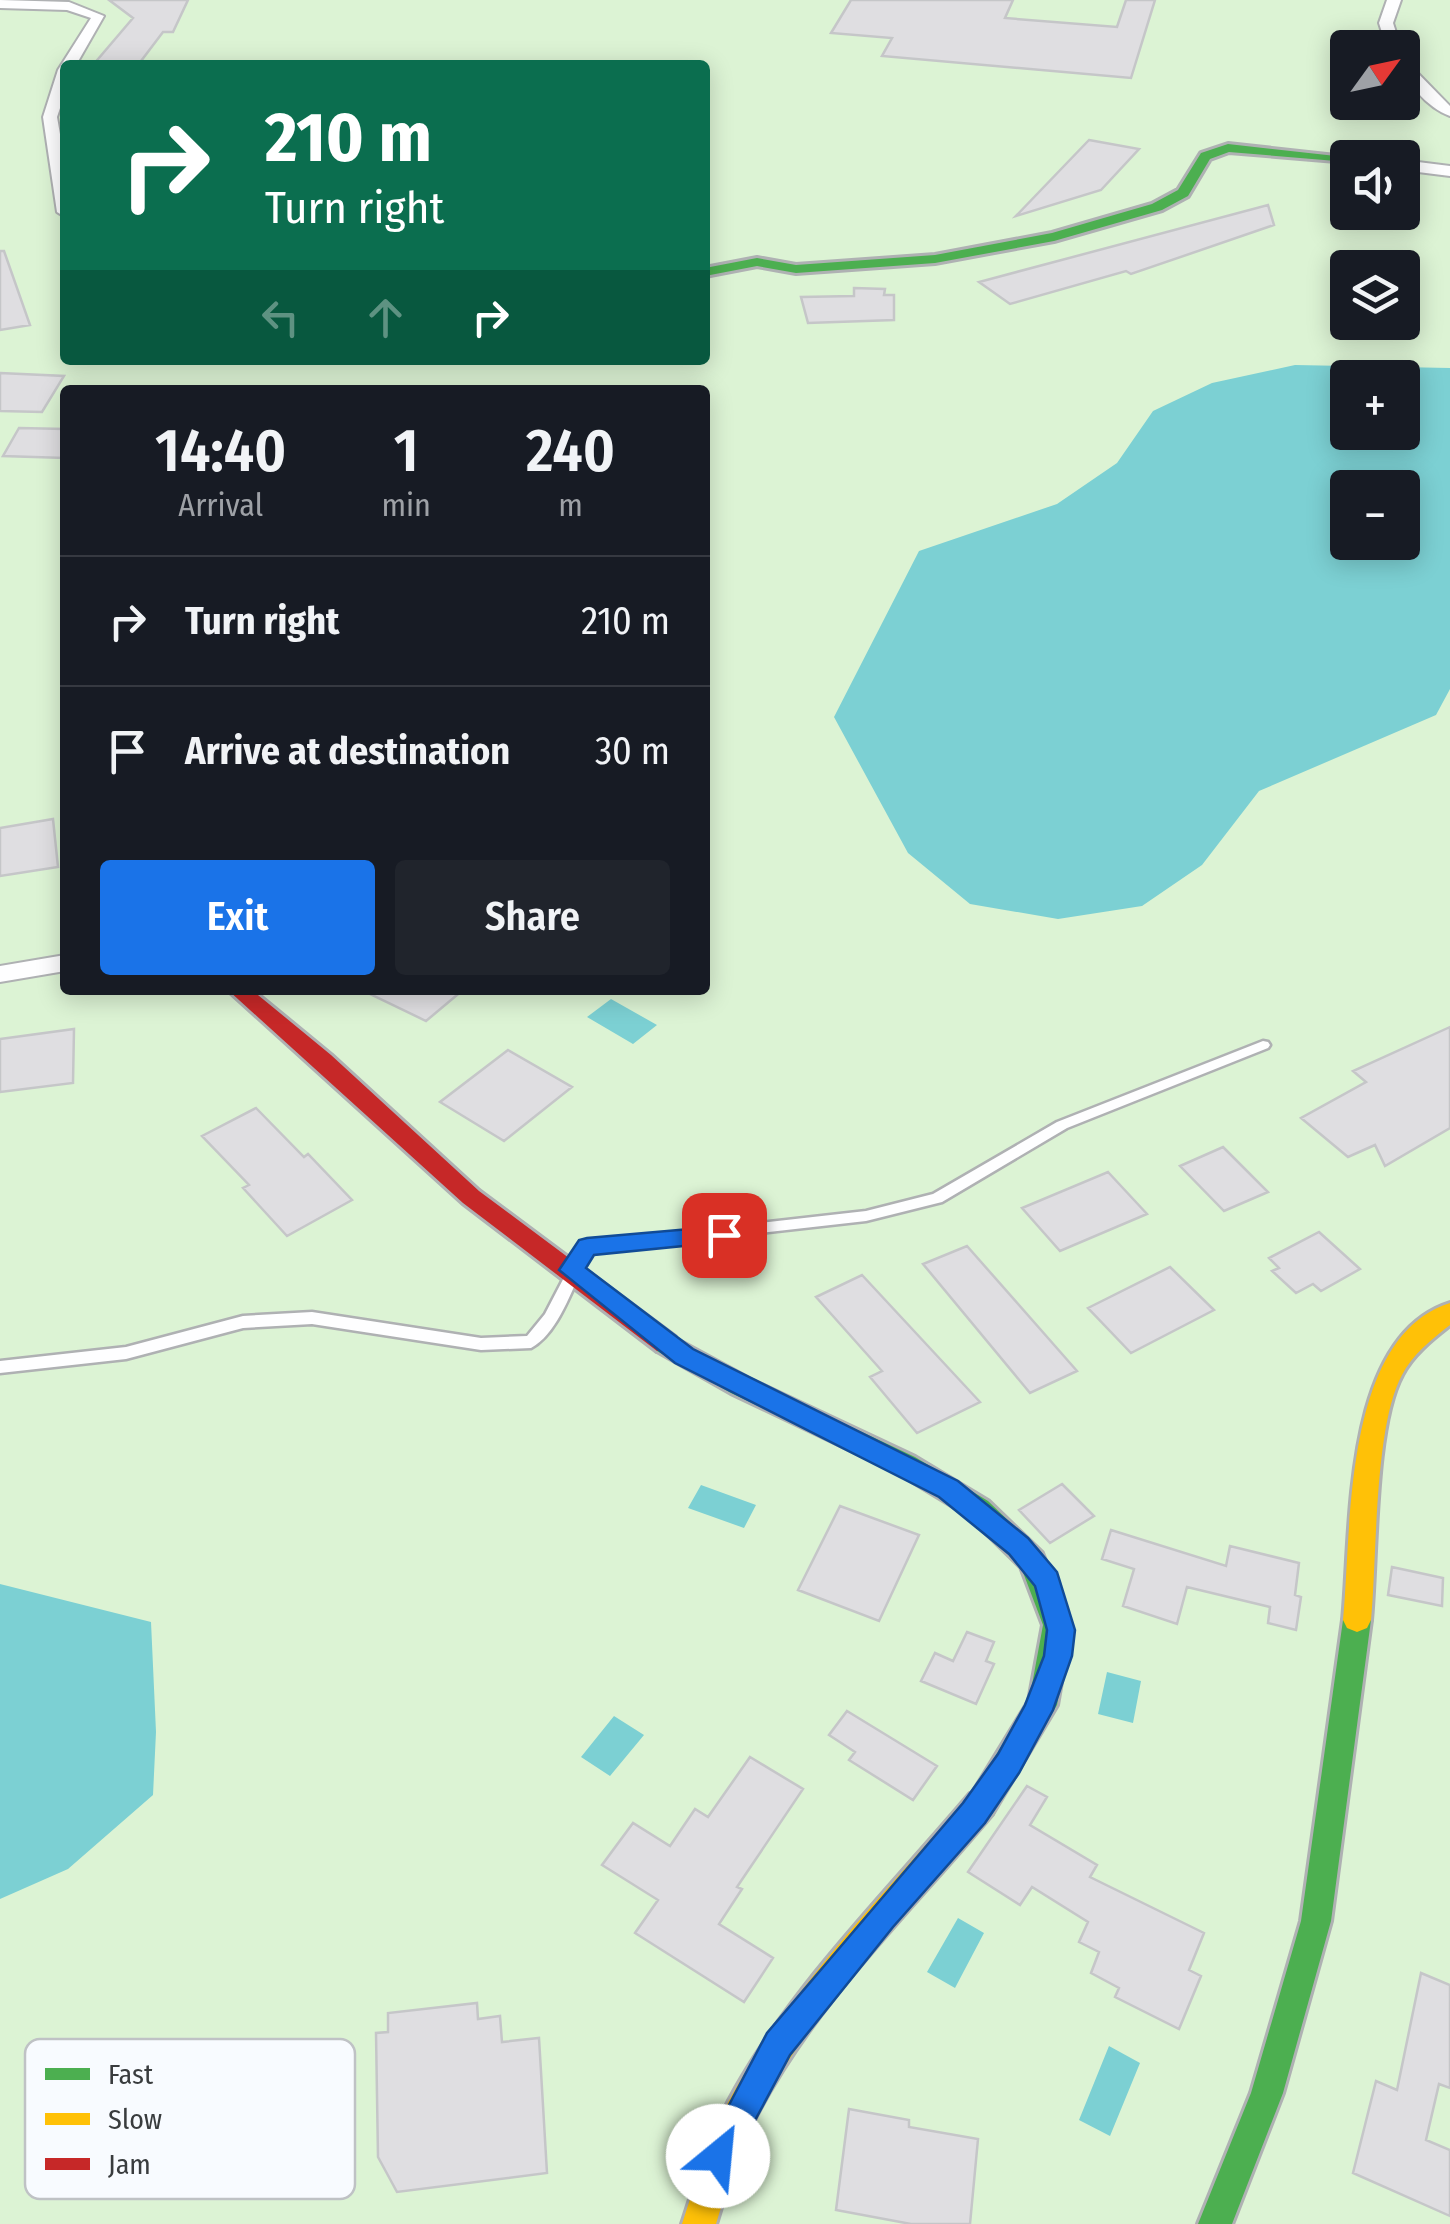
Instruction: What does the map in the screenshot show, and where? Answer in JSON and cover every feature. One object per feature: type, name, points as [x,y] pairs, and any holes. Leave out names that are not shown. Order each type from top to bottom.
[{"type":"street","points":[[1388,30],[1386,23],[1394,0]]},
{"type":"street","points":[[0,4],[68,6],[97,16],[98,21],[72,60]]},
{"type":"street","points":[[1420,84],[1436,103],[1450,112]]},
{"type":"street","points":[[60,88],[50,117],[60,180]]},
{"type":"street","points":[[710,271],[757,262],[796,269],[936,259],[1054,236],[1156,207],[1183,194],[1205,156],[1228,148],[1330,156]]},
{"type":"street","points":[[1420,167],[1450,171]]},
{"type":"street","points":[[0,974],[60,964]]},
{"type":"street","points":[[244,995],[365,1096],[458,1187],[524,1240],[571,1270],[684,1356],[948,1489],[1018,1546],[1048,1580],[1061,1630],[1058,1656],[1038,1710],[1008,1764],[974,1813],[882,1916],[778,2044],[704,2183],[699,2224]]},
{"type":"street","points":[[1215,2224],[1267,2092],[1316,1921],[1364,1568],[1374,1434],[1387,1376],[1415,1337],[1450,1312]]},
{"type":"lane","points":[[0,1367],[126,1353],[242,1322],[312,1318],[481,1344],[531,1342],[556,1316],[571,1270],[587,1247],[866,1216],[937,1198],[1062,1124],[1262,1044]]},
{"type":"green space","points":[[0,0],[1450,0],[1450,2224],[0,2224]]},
{"type":"water","points":[[1295,365],[1330,366],[1330,450],[1420,450],[1420,367],[1450,368],[1450,689],[1436,715],[1259,791],[1202,865],[1142,906],[1058,919],[970,904],[908,853],[834,717],[919,551],[1057,504],[1117,463],[1153,411],[1212,383]]},
{"type":"water","points":[[611,999],[657,1025],[633,1044],[587,1017]]},
{"type":"water","points":[[701,1485],[756,1505],[744,1528],[688,1508]]},
{"type":"water","points":[[0,1584],[151,1622],[156,1732],[153,1795],[68,1869],[0,1899]]},
{"type":"water","points":[[1107,1672],[1141,1681],[1133,1723],[1098,1714]]},
{"type":"water","points":[[614,1716],[644,1735],[610,1776],[581,1757]]},
{"type":"water","points":[[958,1918],[984,1933],[955,1988],[927,1972]]},
{"type":"water","points":[[1109,2046],[1140,2063],[1110,2136],[1079,2120]]},
{"type":"building","points":[[109,0],[188,0],[173,32],[163,32],[142,60],[97,60],[133,18]]},
{"type":"building","points":[[851,0],[1013,0],[1005,18],[1117,27],[1126,0],[1155,0],[1131,78],[882,56],[892,38],[831,33]]},
{"type":"building","points":[[1089,140],[1139,149],[1101,190],[1016,216]]},
{"type":"building","points":[[1268,205],[1274,225],[1131,274],[1126,271],[1010,304],[979,282]]},
{"type":"building","points":[[0,251],[4,251],[30,325],[0,330]]},
{"type":"building","points":[[854,288],[885,289],[884,295],[894,295],[894,320],[808,323],[801,297],[854,296]]},
{"type":"building","points":[[0,373],[64,376],[42,412],[0,411]]},
{"type":"building","points":[[19,428],[60,429],[60,458],[3,456]]},
{"type":"building","points":[[53,819],[58,867],[0,876],[0,828]]},
{"type":"building","points":[[372,995],[457,995],[426,1021]]},
{"type":"building","points":[[1450,1027],[1450,1128],[1385,1166],[1375,1145],[1348,1157],[1301,1118],[1366,1082],[1353,1071]]},
{"type":"building","points":[[74,1029],[73,1083],[0,1092],[0,1039]]},
{"type":"building","points":[[508,1050],[572,1087],[504,1141],[440,1102]]},
{"type":"building","points":[[256,1108],[352,1200],[287,1236],[243,1188],[249,1185],[202,1136]]},
{"type":"building","points":[[1223,1147],[1268,1192],[1224,1211],[1180,1166]]},
{"type":"building","points":[[1108,1172],[1147,1214],[1060,1251],[1022,1208]]},
{"type":"building","points":[[1319,1232],[1360,1269],[1321,1291],[1313,1284],[1296,1293],[1272,1271],[1279,1268],[1269,1258]]},
{"type":"building","points":[[967,1246],[1077,1371],[1030,1393],[923,1264]]},
{"type":"building","points":[[1170,1267],[1214,1310],[1131,1353],[1088,1308]]},
{"type":"building","points":[[862,1275],[980,1402],[917,1433],[870,1377],[882,1371],[816,1297]]},
{"type":"building","points":[[1062,1484],[1094,1516],[1050,1543],[1019,1510]]},
{"type":"building","points":[[840,1506],[919,1535],[879,1621],[798,1590]]},
{"type":"building","points":[[1111,1530],[1226,1566],[1230,1546],[1299,1563],[1295,1595],[1301,1597],[1296,1630],[1268,1623],[1270,1607],[1187,1587],[1177,1624],[1123,1606],[1134,1569],[1102,1559]]},
{"type":"building","points":[[1392,1567],[1443,1578],[1442,1606],[1388,1595]]},
{"type":"building","points":[[967,1632],[994,1642],[986,1661],[994,1664],[976,1704],[921,1681],[935,1653],[953,1661]]},
{"type":"building","points":[[847,1711],[937,1766],[913,1800],[849,1760],[855,1752],[829,1735]]},
{"type":"building","points":[[750,1757],[803,1789],[737,1887],[742,1889],[719,1924],[773,1958],[744,2002],[635,1933],[658,1900],[602,1865],[633,1823],[670,1846],[695,1809],[708,1817]]},
{"type":"building","points":[[1027,1786],[1047,1797],[1030,1825],[1097,1865],[1090,1877],[1204,1933],[1189,1970],[1201,1976],[1179,2029],[1115,1997],[1119,1988],[1091,1973],[1099,1952],[1079,1942],[1088,1922],[1032,1887],[1020,1905],[968,1872]]},
{"type":"building","points":[[1421,1973],[1450,1985],[1450,2088],[1439,2084],[1426,2140],[1450,2150],[1450,2216],[1353,2173],[1376,2081],[1397,2090]]},
{"type":"building","points":[[477,2003],[478,2019],[500,2016],[502,2042],[539,2038],[547,2173],[397,2192],[378,2157],[376,2033],[388,2032],[388,2013]]},
{"type":"building","points":[[849,2109],[909,2120],[909,2127],[978,2139],[970,2224],[911,2224],[836,2210]]},
{"type":"traffic: fast","points":[[710,271],[757,262],[796,269],[935,259],[1054,237],[1157,207],[1183,193],[1205,156],[1228,148],[1330,156]]},
{"type":"traffic: fast","points":[[666,1344],[740,1386],[906,1465],[979,1509],[1032,1561],[1057,1625],[1043,1705],[981,1804]]},
{"type":"traffic: fast","points":[[1215,2224],[1267,2093],[1316,1921],[1357,1620]]},
{"type":"traffic: slow","points":[[1357,1620],[1371,1454],[1382,1392],[1403,1354],[1450,1312]]},
{"type":"traffic: slow","points":[[699,2224],[719,2161],[745,2103],[778,2049],[855,1950],[981,1804]]},
{"type":"traffic: jam","points":[[245,995],[323,1060],[471,1197],[666,1344]]},
{"type":"route","points":[[718,2156],[778,2044],[882,1916],[974,1813],[1008,1764],[1038,1710],[1058,1656],[1061,1630],[1058,1604],[1048,1580],[1018,1546],[948,1489],[870,1446],[684,1356],[571,1270],[587,1247],[724,1235]]}]
